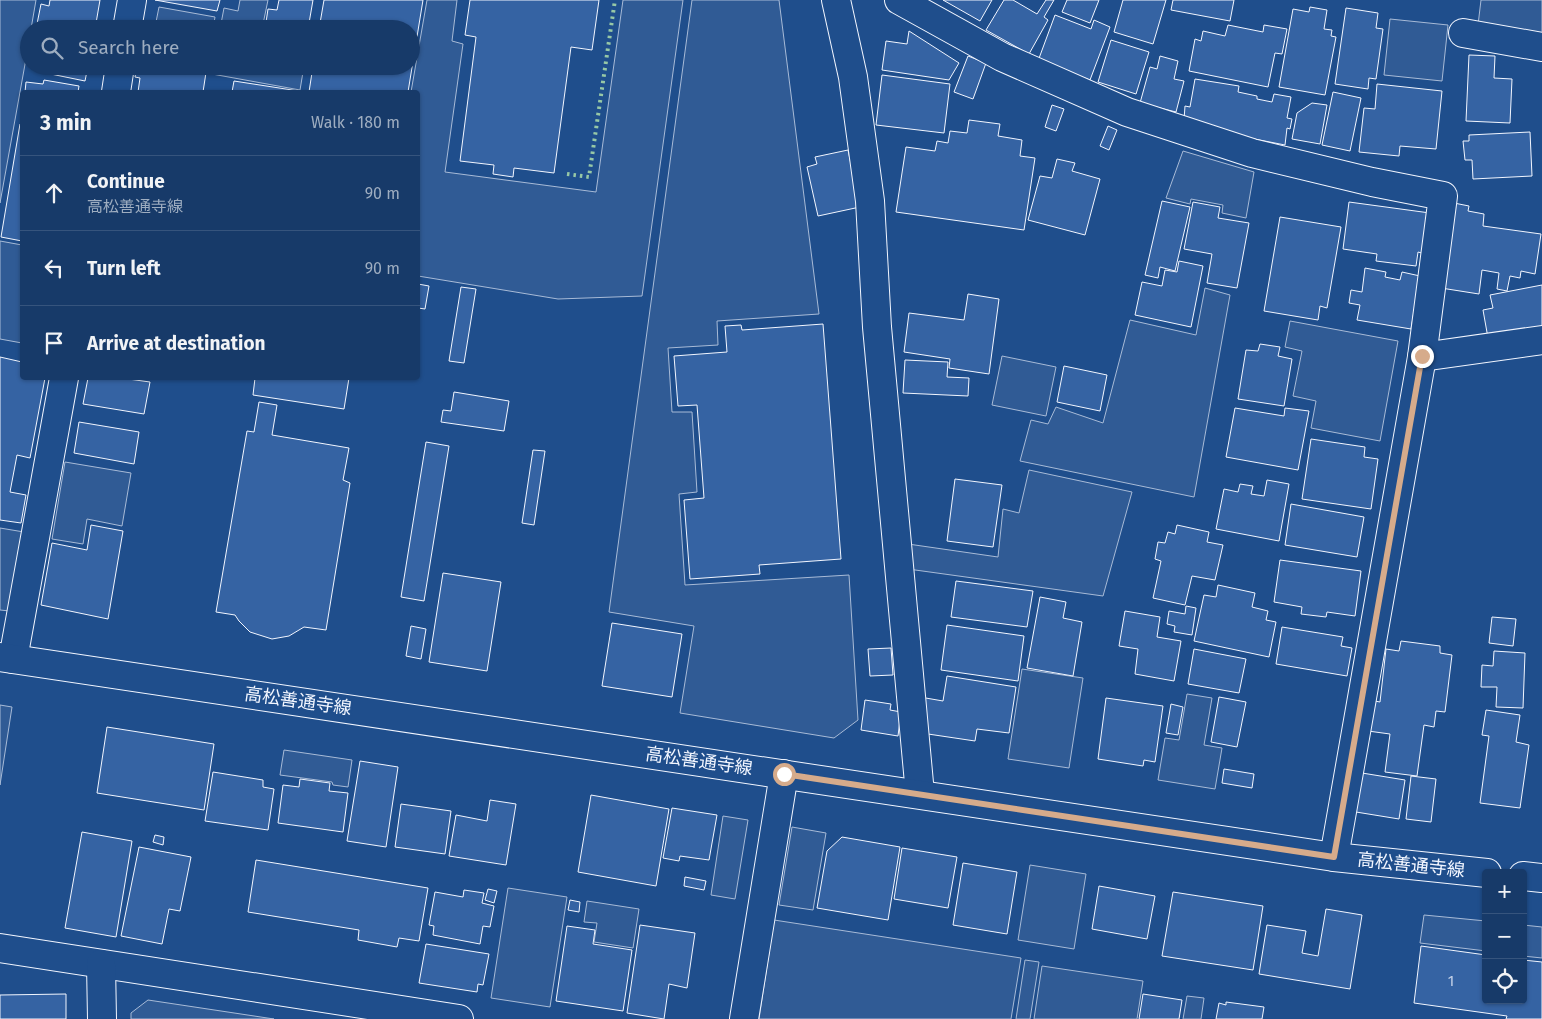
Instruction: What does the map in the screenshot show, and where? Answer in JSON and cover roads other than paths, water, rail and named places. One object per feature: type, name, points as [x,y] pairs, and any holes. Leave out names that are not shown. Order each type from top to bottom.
[{"type":"main road","points":[[129,20],[132,0]]},
{"type":"main road","points":[[836,0],[853,77],[870,201],[876,327],[920,794]]},
{"type":"main road","points":[[899,0],[1002,57],[1127,112],[1252,153],[1372,182],[1443,196],[1422,356],[1334,857]]},
{"type":"main road","points":[[1463,33],[1542,47]]},
{"type":"main road","points":[[116,90],[119,75]]},
{"type":"main road","points":[[1422,356],[1542,340]]},
{"type":"main road","points":[[7,658],[64,380]]},
{"type":"main road","name":"高松善通寺線","points":[[7,658],[1334,857],[1482,872]]},
{"type":"main road","points":[[744,1019],[784,774]]},
{"type":"main road","points":[[1527,876],[1542,878]]},
{"type":"main road","points":[[0,948],[459,1019]]},
{"type":"main road","points":[[101,964],[102,1019]]}]
